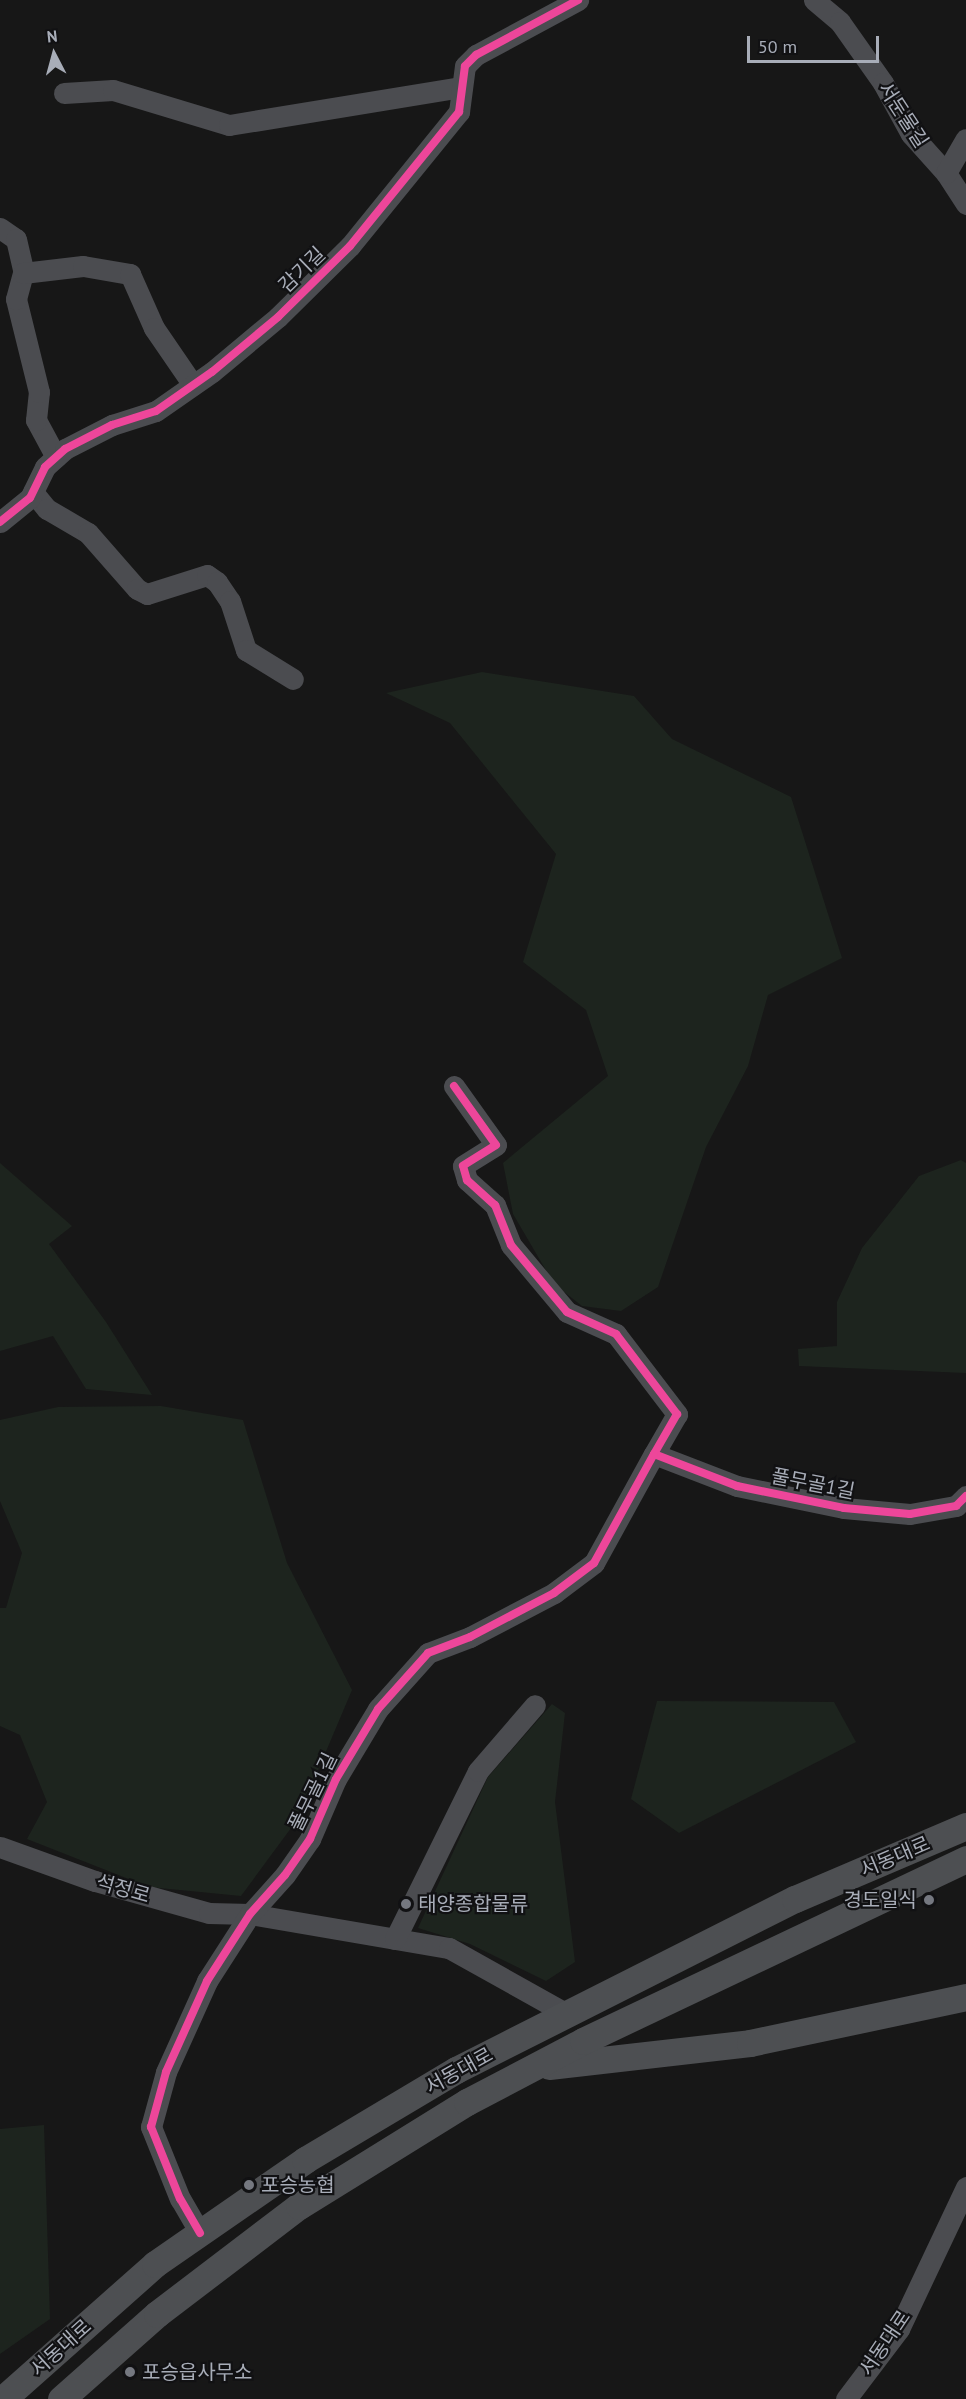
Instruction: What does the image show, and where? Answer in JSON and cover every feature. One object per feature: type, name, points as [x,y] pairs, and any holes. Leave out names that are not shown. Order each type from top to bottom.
[{"type":"main road","name":"서동대로","points":[[8,2398],[155,2264],[305,2160],[456,2070],[795,1899],[966,1826]]},
{"type":"main road","name":"서동대로","points":[[61,2399],[157,2314],[299,2206],[467,2102],[532,2068],[966,1859]]},
{"type":"main road","name":"서동대로","points":[[532,2068],[750,2043],[966,1997]]},
{"type":"street","name":"감기길","points":[[0,522],[33,492],[45,466],[56,457],[112,425],[156,411],[194,385],[278,317],[350,246],[459,112],[465,66],[476,55],[578,0]]},
{"type":"street","name":"서둔물길","points":[[814,0],[840,22],[883,83],[911,134],[946,173],[966,139]]},
{"type":"street","points":[[64,93],[113,90],[229,125],[462,87]]},
{"type":"street","points":[[946,173],[966,204]]},
{"type":"street","points":[[0,228],[16,239],[24,273],[16,299],[39,392],[36,420],[56,457]]},
{"type":"street","points":[[24,273],[83,266],[130,274],[154,328],[194,385]]},
{"type":"street","points":[[33,492],[47,509],[88,533],[137,589],[147,594],[207,575],[217,582],[230,601],[246,650],[293,679]]},
{"type":"street","name":"풀무골1길","points":[[200,2233],[180,2199],[151,2127],[166,2072],[207,1981],[250,1914],[285,1875],[310,1839],[336,1779],[378,1709],[428,1653],[470,1637],[554,1593],[594,1563],[677,1414],[616,1334],[567,1312],[511,1245],[495,1205],[467,1180],[463,1166],[496,1145],[454,1086]]},
{"type":"street","name":"풀무골1길","points":[[654,1454],[737,1486],[844,1508],[910,1514],[956,1506],[966,1496]]},
{"type":"street","points":[[395,1939],[478,1771],[535,1705]]},
{"type":"street","name":"석정로","points":[[0,1847],[95,1881],[209,1913],[250,1914]]},
{"type":"street","points":[[250,1914],[449,1948],[567,2014]]},
{"type":"street","name":"서동대로","points":[[846,2399],[899,2329],[966,2187]]},
{"type":"shaded area","points":[[482,672],[634,696],[672,739],[791,797],[842,958],[768,995],[748,1066],[706,1147],[658,1287],[621,1311],[582,1306],[554,1284],[513,1214],[503,1163],[608,1076],[586,1010],[523,962],[556,854],[450,723],[386,693]]},
{"type":"shaded area","points":[[961,1160],[966,1163],[966,1373],[799,1366],[798,1349],[837,1346],[837,1302],[862,1248],[919,1176]]},
{"type":"shaded area","points":[[0,1163],[72,1226],[49,1244],[106,1322],[152,1395],[86,1389],[53,1336],[0,1351]]},
{"type":"shaded area","points":[[161,1406],[243,1420],[287,1563],[352,1690],[297,1820],[241,1896],[149,1887],[27,1839],[47,1802],[20,1735],[0,1726],[0,1608],[6,1608],[22,1553],[0,1501],[0,1420],[58,1407]]},
{"type":"shaded area","points":[[657,1701],[834,1702],[856,1742],[679,1833],[631,1799]]},
{"type":"shaded area","points":[[552,1704],[565,1713],[555,1802],[575,1962],[546,1981],[470,1944],[418,1928],[488,1777]]},
{"type":"shaded area","points":[[44,2125],[50,2319],[0,2354],[0,2129]]},
{"type":"cycle path","points":[[0,522],[30,498],[45,467],[65,449],[112,425],[156,411],[212,372],[278,317],[350,246],[459,112],[465,66],[476,55],[578,0]]},
{"type":"cycle path","points":[[454,1086],[496,1145],[463,1166],[467,1180],[495,1205],[511,1245],[567,1312],[616,1334],[677,1414],[654,1454],[737,1486],[844,1508],[910,1514],[956,1506],[966,1496]]},
{"type":"cycle path","points":[[200,2233],[180,2199],[151,2127],[166,2072],[207,1981],[250,1914],[285,1875],[310,1839],[336,1779],[378,1709],[428,1653],[470,1637],[554,1593],[594,1563],[654,1454]]},
{"type":"place","name":"경도일식","points":[[929,1900]]},
{"type":"place","name":"태양종합물류","points":[[406,1904]]},
{"type":"place","name":"포승농협","points":[[249,2185]]},
{"type":"place","name":"포승읍사무소","points":[[130,2372]]}]
